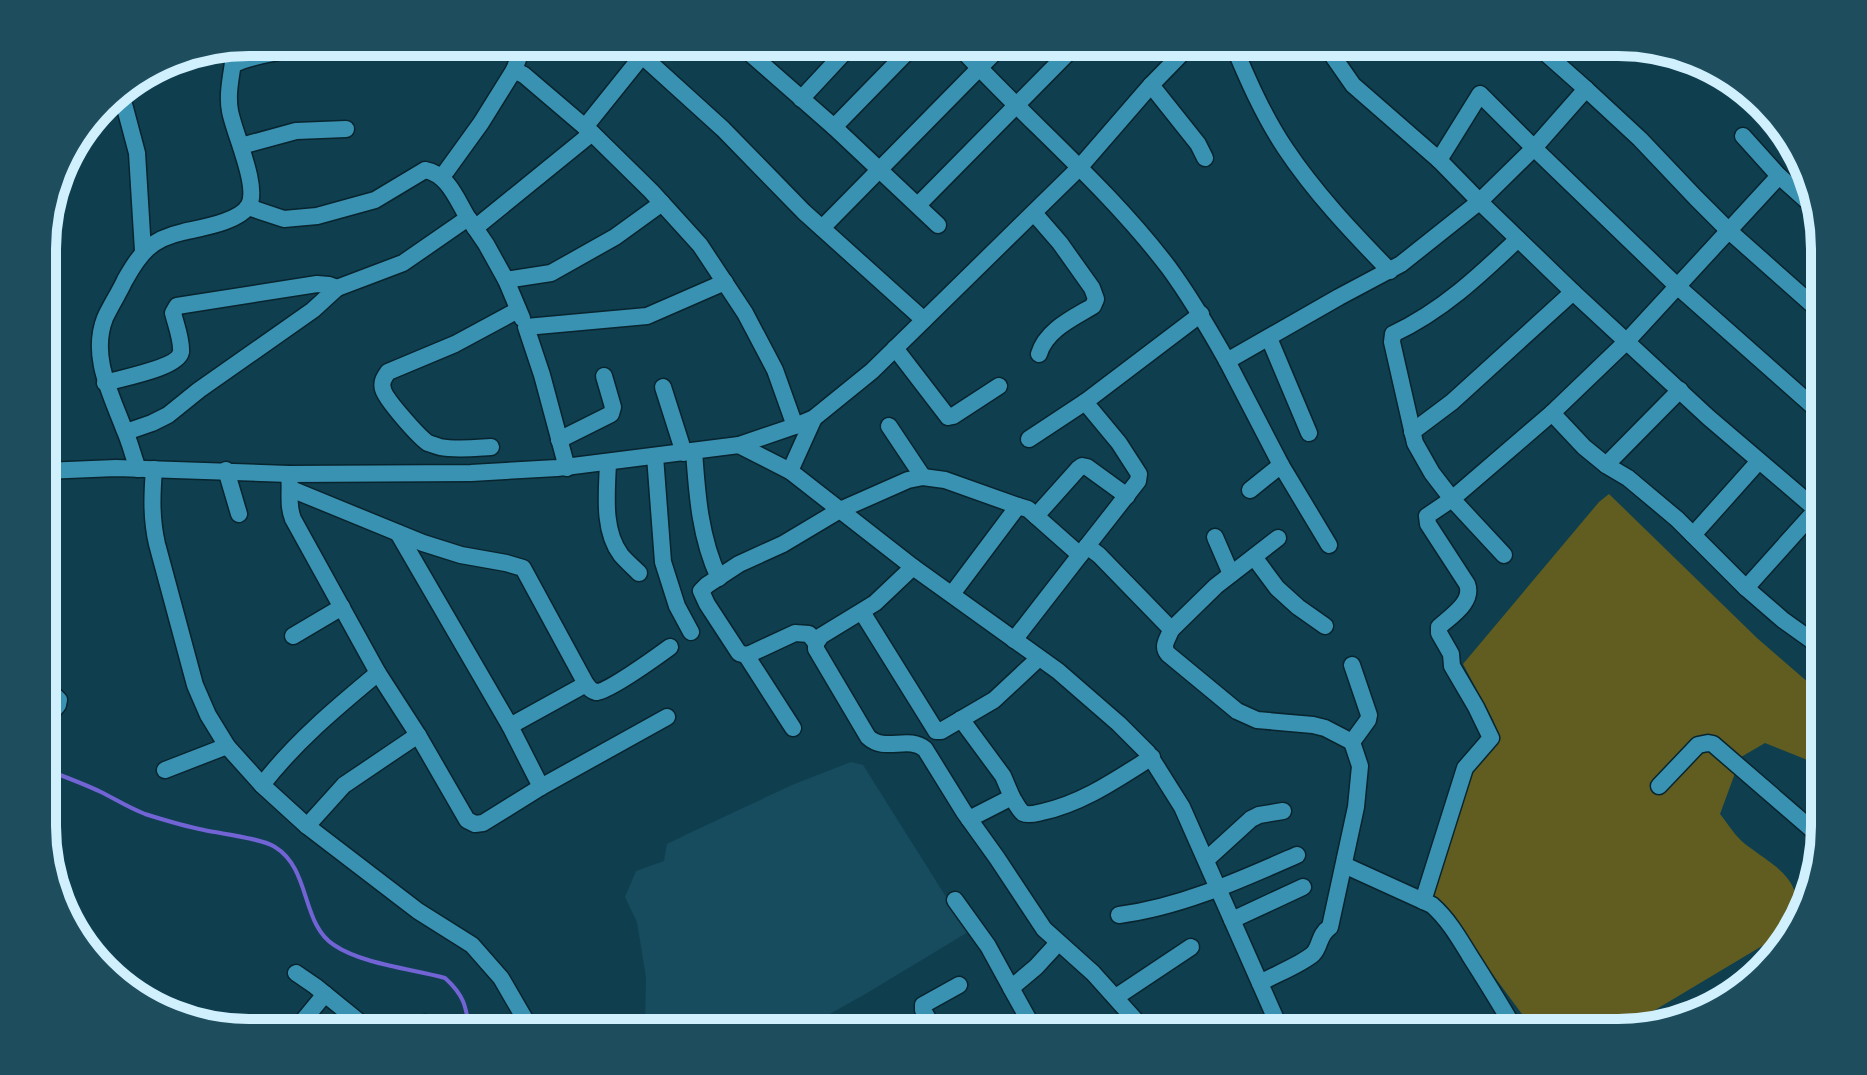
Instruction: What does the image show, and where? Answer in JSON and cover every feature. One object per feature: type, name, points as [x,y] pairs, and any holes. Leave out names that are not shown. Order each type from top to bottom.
[{"type":"street","points":[[234,56],[229,105],[250,182],[248,207],[222,222],[175,233],[143,251],[105,319],[100,339],[105,383],[146,469],[152,523],[182,643],[208,715],[227,746],[262,785],[360,868],[418,911],[472,945],[501,978],[525,1019]]},
{"type":"street","points":[[234,64],[255,56]]},
{"type":"street","points":[[442,177],[481,123],[519,56]]},
{"type":"street","points":[[126,432],[168,415],[313,310],[337,288],[403,263],[471,223],[588,130],[642,56],[723,129],[804,212],[924,320]]},
{"type":"street","points":[[753,56],[938,225]]},
{"type":"street","points":[[801,99],[841,56]]},
{"type":"street","points":[[834,127],[903,56]]},
{"type":"street","points":[[967,56],[1079,168],[1169,268],[1201,314],[1281,465],[1329,545]]},
{"type":"street","points":[[822,228],[992,56]]},
{"type":"street","points":[[918,205],[1065,56]]},
{"type":"street","points":[[56,470],[226,470],[290,481],[567,468],[739,445],[795,426],[814,418],[872,371],[1079,168],[1125,113],[1179,56]]},
{"type":"street","points":[[1237,56],[1246,78],[1283,145],[1322,197],[1390,271]]},
{"type":"street","points":[[1333,56],[1353,85],[1439,160],[1573,292],[1811,506]]},
{"type":"street","points":[[1549,56],[1640,139],[1728,230],[1811,304]]},
{"type":"street","points":[[514,70],[534,83],[588,130],[700,245],[745,313],[775,370],[795,426]]},
{"type":"street","points":[[1147,89],[1198,144],[1205,158]]},
{"type":"street","points":[[1227,361],[1401,264],[1479,202],[1534,148],[1586,89]]},
{"type":"street","points":[[1439,160],[1480,94],[1677,286],[1811,405]]},
{"type":"street","points":[[124,103],[137,153],[143,251]]},
{"type":"street","points":[[241,146],[296,131],[346,129]]},
{"type":"street","points":[[1743,136],[1804,198]]},
{"type":"street","points":[[248,207],[284,219],[307,218],[375,200],[425,170],[442,177],[506,280],[542,375],[567,468]]},
{"type":"street","points":[[1414,897],[1465,768],[1491,738],[1483,718],[1452,666],[1450,653],[1438,630],[1469,594],[1467,584],[1427,520],[1430,513],[1452,499],[1552,413],[1627,341],[1779,176]]},
{"type":"street","points":[[506,280],[551,273],[615,237],[662,203]]},
{"type":"street","points":[[1034,213],[1060,243],[1092,288],[1096,299],[1093,306],[1054,331],[1045,340],[1039,354]]},
{"type":"street","points":[[1504,555],[1452,499],[1415,443],[1392,342],[1393,334],[1425,317],[1466,288],[1518,239]]},
{"type":"street","points":[[526,327],[647,316],[725,282]]},
{"type":"street","points":[[105,383],[153,370],[180,356],[173,313],[177,306],[317,284],[337,288]]},
{"type":"street","points":[[1412,432],[1452,402],[1573,292]]},
{"type":"street","points":[[491,447],[439,447],[427,442],[384,394],[383,379],[388,372],[455,344],[518,310]]},
{"type":"street","points":[[1029,439],[1085,402],[1201,314]]},
{"type":"street","points":[[1269,338],[1309,433]]},
{"type":"street","points":[[895,348],[948,417],[999,386]]},
{"type":"street","points":[[559,440],[611,414],[613,407],[604,376]]},
{"type":"street","points":[[663,387],[689,452],[709,558],[719,578]]},
{"type":"street","points":[[1606,465],[1680,390]]},
{"type":"street","points":[[1014,640],[1138,481],[1139,474],[1119,443],[1085,402]]},
{"type":"street","points":[[1552,413],[1584,447],[1628,478],[1693,535],[1746,588],[1811,640]]},
{"type":"street","points":[[790,471],[814,418]]},
{"type":"street","points":[[889,426],[923,477]]},
{"type":"street","points":[[739,445],[790,471],[913,567],[1039,658],[1099,706],[1152,757],[1182,807],[1276,1019]]},
{"type":"street","points":[[655,456],[663,562],[677,606],[691,632]]},
{"type":"street","points":[[1693,535],[1759,461]]},
{"type":"street","points":[[608,462],[609,529],[620,554],[639,573]]},
{"type":"street","points":[[1250,490],[1281,465]]},
{"type":"street","points":[[1036,516],[1082,466],[1127,496]]},
{"type":"street","points":[[226,470],[239,514]]},
{"type":"street","points":[[793,728],[746,655],[737,652],[702,596],[703,588],[739,564],[783,544],[840,510],[908,480],[923,477],[945,480],[1028,509],[1083,551],[1099,555],[1171,630]]},
{"type":"street","points":[[290,481],[423,543],[461,555],[523,568],[592,690],[601,691],[670,647]]},
{"type":"street","points":[[290,481],[293,519],[378,673],[467,820],[475,824],[483,823],[667,717]]},
{"type":"street","points":[[952,594],[1018,506]]},
{"type":"street","points":[[1746,588],[1811,523]]},
{"type":"street","points":[[398,533],[510,726],[541,787]]},
{"type":"street","points":[[1215,537],[1231,574]]},
{"type":"street","points":[[1260,983],[1313,954],[1319,939],[1330,927],[1356,807],[1360,766],[1352,742],[1325,728],[1257,720],[1237,711],[1168,654],[1164,645],[1171,630],[1216,586],[1278,538]]},
{"type":"street","points":[[1254,557],[1277,588],[1325,626]]},
{"type":"street","points":[[913,567],[884,596],[818,639],[816,649],[868,737],[882,745],[919,744],[925,749],[1036,918],[1135,1019]]},
{"type":"street","points":[[293,636],[342,607]]},
{"type":"street","points":[[862,612],[936,731],[994,700],[1039,658]]},
{"type":"street","points":[[746,655],[795,633],[809,634],[816,643]]},
{"type":"street","points":[[1352,665],[1369,715],[1352,742]]},
{"type":"street","points":[[262,785],[305,738],[378,673]]},
{"type":"street","points":[[510,726],[586,684]]},
{"type":"street","points":[[961,719],[1003,776],[1012,797],[1024,813],[1035,814],[1073,803],[1152,757]]},
{"type":"street","points":[[307,826],[344,785],[418,735]]},
{"type":"street","points":[[1659,786],[1698,745],[1713,744],[1811,829]]},
{"type":"street","points":[[165,770],[227,746]]},
{"type":"street","points":[[969,819],[1012,797]]},
{"type":"street","points":[[1206,860],[1251,819],[1283,811]]},
{"type":"street","points":[[1119,915],[1141,913],[1219,889],[1297,855]]},
{"type":"street","points":[[1344,865],[1432,905],[1448,922],[1508,1019]]},
{"type":"street","points":[[1232,920],[1303,887]]},
{"type":"street","points":[[955,900],[988,946],[1028,1019]]},
{"type":"street","points":[[1011,988],[1058,943]]},
{"type":"street","points":[[1116,997],[1191,947]]},
{"type":"street","points":[[296,973],[356,1019]]},
{"type":"street","points":[[928,1019],[923,1005],[959,985]]},
{"type":"street","points":[[304,1019],[325,994]]},
{"type":"shaded area","points":[[1609,494],[1757,638],[1811,685],[1811,763],[1765,743],[1741,757],[1720,814],[1741,841],[1785,875],[1797,898],[1775,939],[1655,1010],[1631,1019],[1526,1019],[1431,891],[1473,764],[1499,742],[1493,720],[1463,664]]},
{"type":"shaded area","points":[[851,762],[863,765],[968,932],[821,1019],[645,1019],[646,977],[637,922],[625,897],[636,871],[664,861],[667,844],[792,785]]},
{"type":"waterway","points":[[56,774],[145,814],[275,847],[295,869],[323,936],[345,952],[359,957],[445,978],[464,1002],[468,1019]]}]
